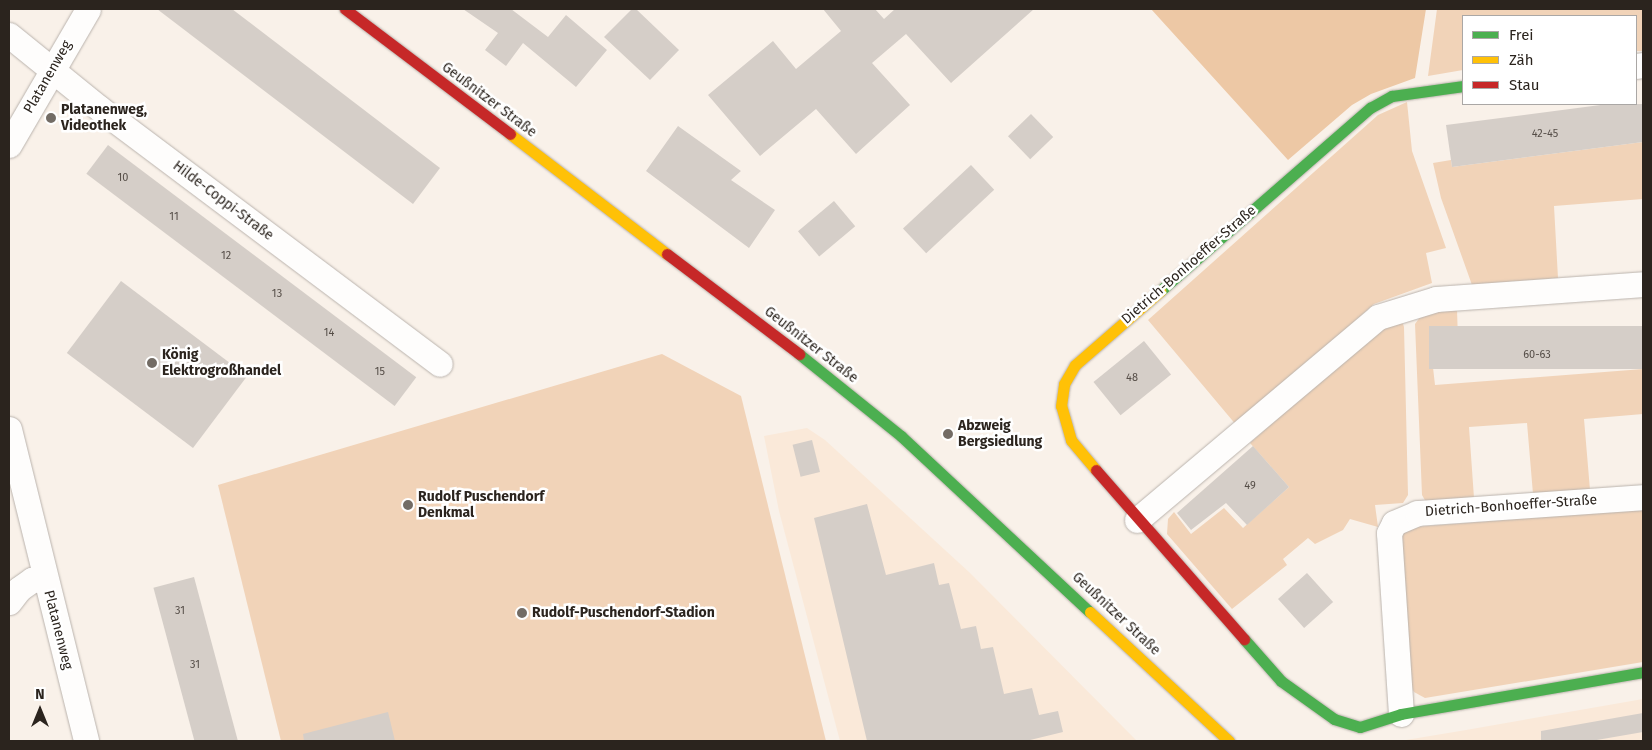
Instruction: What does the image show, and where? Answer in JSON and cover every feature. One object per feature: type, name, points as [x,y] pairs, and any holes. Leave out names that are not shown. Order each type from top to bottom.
[{"type":"street","name":"Platanenweg","points":[[9,145],[88,9]]},
{"type":"street","name":"Geußnitzer Straße","points":[[345,9],[789,346],[901,436],[1229,741]]},
{"type":"street","name":"Hilde-Coppi-Straße","points":[[9,35],[51,71],[440,364]]},
{"type":"street","name":"Dietrich-Bonhoeffer-Straße","points":[[1462,86],[1392,96],[1370,108],[1074,365],[1064,384],[1060,406],[1071,440],[1138,520],[1281,681],[1306,701],[1334,719],[1360,726],[1401,714],[1643,672]]},
{"type":"street","points":[[1138,520],[1378,317],[1436,299],[1643,284]]},
{"type":"street","name":"Platanenweg","points":[[10,442],[86,741]]},
{"type":"street","name":"Dietrich-Bonhoeffer-Straße","points":[[1401,714],[1389,533],[1394,523],[1417,513],[1643,497]]},
{"type":"street","name":"Platanenweg","points":[[14,596],[32,580],[44,577]]},
{"type":"shaded area","points":[[1151,9],[1426,9],[1415,78],[1371,94],[1352,105],[1288,160]]},
{"type":"shaded area","points":[[1437,9],[1643,9],[1643,51],[1637,51],[1637,15],[1462,15],[1462,70],[1428,76]]},
{"type":"shaded area","points":[[1407,102],[1412,151],[1446,248],[1426,253],[1432,283],[1374,304],[1237,426],[1148,320],[1378,115]]},
{"type":"shaded area","points":[[1643,142],[1643,199],[1554,206],[1558,278],[1472,285],[1441,198],[1433,163],[1451,160],[1452,167]]},
{"type":"shaded area","points":[[1457,310],[1458,339],[1430,341],[1435,385],[1643,369],[1643,414],[1584,419],[1590,490],[1533,494],[1527,423],[1469,427],[1474,498],[1426,502],[1422,495],[1415,324],[1423,313]]},
{"type":"shaded area","points":[[1401,318],[1404,327],[1408,495],[1403,503],[1375,505],[1378,527],[1350,519],[1343,530],[1315,544],[1308,538],[1283,559],[1287,565],[1232,609],[1167,534],[1168,519],[1174,512],[1191,534],[1224,508],[1243,528],[1289,487],[1250,443],[1378,329]]},
{"type":"shaded area","name":"Rudolf-Puschendorf-Stadion","points":[[662,354],[741,396],[826,741],[281,741],[218,485]]},
{"type":"shaded area","points":[[807,428],[825,440],[969,572],[1137,741],[840,741],[779,511],[764,436]]},
{"type":"shaded area","points":[[1643,509],[1643,662],[1425,698],[1414,692],[1407,680],[1399,542],[1404,532],[1414,527]]},
{"type":"shaded area","points":[[1643,699],[1643,741],[1400,741],[1466,730]]},
{"type":"building","points":[[157,9],[232,9],[440,168],[413,204]]},
{"type":"building","points":[[463,9],[511,9],[548,37],[566,15],[607,50],[576,87],[523,43],[506,66],[485,50],[498,33]]},
{"type":"building","points":[[632,9],[636,9],[679,50],[650,80],[604,37]]},
{"type":"building","points":[[823,9],[875,9],[884,19],[895,9],[1034,9],[951,83],[906,34],[872,63],[910,105],[856,154],[816,109],[760,156],[708,95],[773,41],[796,69],[841,31]]},
{"type":"building","points":[[1643,104],[1643,142],[1452,167],[1446,125],[1600,105]]},
{"type":"building","points":[[1031,114],[1053,137],[1030,159],[1008,136]]},
{"type":"building","points":[[678,126],[741,171],[731,180],[775,210],[749,248],[646,171]]},
{"type":"building","points":[[108,145],[416,377],[395,406],[86,174]]},
{"type":"building","points":[[971,165],[994,190],[926,253],[903,228]]},
{"type":"building","points":[[834,201],[855,226],[819,256],[798,231]]},
{"type":"building","points":[[121,281],[247,376],[193,448],[67,353]]},
{"type":"building","points":[[1429,326],[1643,326],[1643,369],[1429,369]]},
{"type":"building","points":[[1144,341],[1171,374],[1121,415],[1093,382]]},
{"type":"building","points":[[812,440],[820,472],[801,477],[793,445]]},
{"type":"building","points":[[1253,446],[1289,487],[1247,525],[1226,503],[1191,530],[1177,513]]},
{"type":"building","points":[[867,504],[886,575],[934,563],[939,585],[949,583],[961,629],[976,626],[981,649],[993,647],[1004,694],[1032,688],[1039,715],[1058,711],[1063,732],[1026,741],[867,741],[814,518]]},
{"type":"building","points":[[1307,573],[1333,602],[1304,628],[1278,599]]},
{"type":"building","points":[[194,577],[238,741],[194,741],[153,588]]},
{"type":"building","points":[[388,712],[395,741],[304,741],[303,734]]},
{"type":"building","points":[[1643,713],[1643,732],[1591,741],[1541,741],[1541,731]]},
{"type":"traffic: fast","points":[[1160,291],[1370,108],[1392,96],[1462,86]]},
{"type":"traffic: fast","points":[[799,354],[901,436],[1090,612]]},
{"type":"traffic: fast","points":[[1244,639],[1281,681],[1334,719],[1360,727],[1401,714],[1643,672]]},
{"type":"traffic: slow","points":[[510,134],[667,254]]},
{"type":"traffic: slow","points":[[1096,470],[1071,440],[1061,406],[1064,384],[1075,365],[1160,291]]},
{"type":"traffic: slow","points":[[1090,612],[1229,741]]},
{"type":"traffic: jam","points":[[345,9],[510,134]]},
{"type":"traffic: jam","points":[[667,254],[799,354]]},
{"type":"traffic: jam","points":[[1096,470],[1244,639]]},
{"type":"place","name":"Platanenweg, Videothek","points":[[51,118]]},
{"type":"place","name":"König Elektrogroßhandel","points":[[152,363]]},
{"type":"place","name":"Abzweig Bergsiedlung","points":[[948,434]]},
{"type":"place","name":"Rudolf Puschendorf Denkmal","points":[[408,505]]},
{"type":"place","name":"Rudolf-Puschendorf-Stadion","points":[[522,613]]}]
